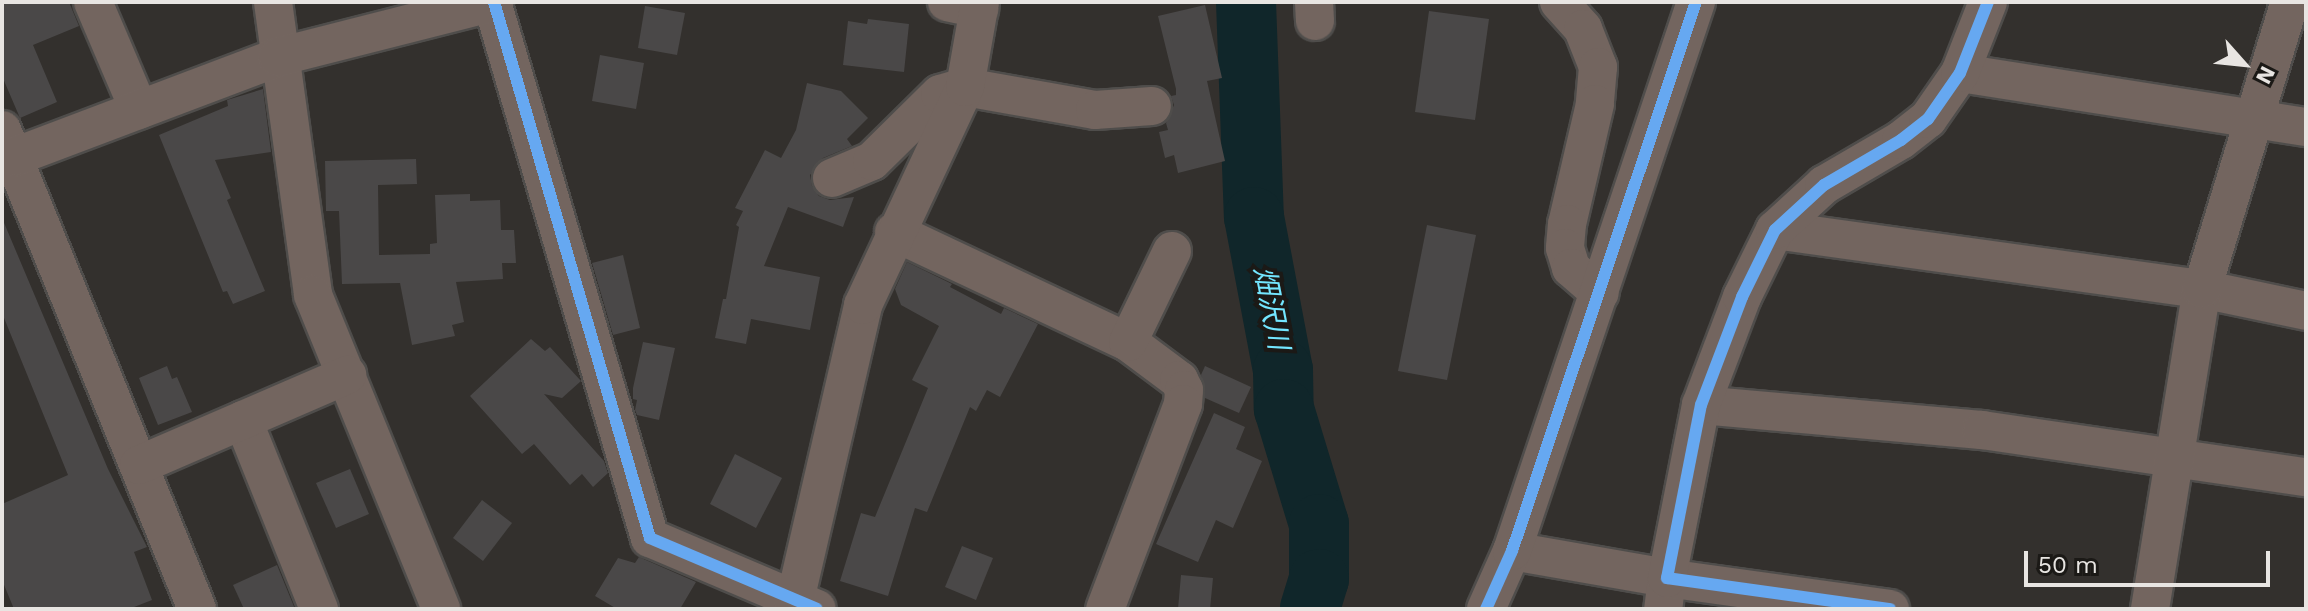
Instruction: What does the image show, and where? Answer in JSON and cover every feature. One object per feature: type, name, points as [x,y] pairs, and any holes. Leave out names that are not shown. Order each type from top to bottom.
[{"type":"street","points":[[93,2],[139,110]]},
{"type":"street","points":[[273,2],[278,57],[313,295],[441,609]]},
{"type":"street","points":[[197,609],[8,144],[139,110],[278,57],[493,2],[650,538],[802,606],[863,305],[894,232],[965,87],[969,4]]},
{"type":"street","points":[[1559,2],[1583,29],[1598,67],[1595,104],[1567,224],[1565,248],[1571,268],[1600,293]]},
{"type":"street","points":[[1486,609],[1512,551],[1696,2]]},
{"type":"street","points":[[1665,594],[1701,405],[1742,297],[1775,230],[1824,185],[1901,140],[1928,119],[1960,73],[1988,2]]},
{"type":"street","points":[[2150,609],[2202,289],[2290,2]]},
{"type":"street","points":[[1960,73],[2306,127]]},
{"type":"street","points":[[832,178],[872,161],[940,94],[965,87],[1095,110],[1152,106]]},
{"type":"street","points":[[1775,230],[2202,289],[2306,311]]},
{"type":"street","points":[[894,232],[1128,342],[1179,380],[1184,390],[1183,404],[1106,609]]},
{"type":"street","points":[[1128,342],[1172,251]]},
{"type":"street","points":[[139,465],[347,375]]},
{"type":"street","points":[[1701,405],[1982,430],[2306,477]]},
{"type":"street","points":[[243,420],[319,609]]},
{"type":"street","points":[[1512,551],[1665,594],[1890,609]]},
{"type":"building","points":[[2,2],[69,2],[79,26],[33,45],[57,102],[20,118],[2,76]]},
{"type":"building","points":[[1205,5],[1222,78],[1207,81],[1225,161],[1178,173],[1174,155],[1165,158],[1159,132],[1168,130],[1166,123],[1174,105],[1171,96],[1176,95],[1176,89],[1158,16]]},
{"type":"building","points":[[645,6],[685,13],[677,55],[638,48]]},
{"type":"building","points":[[1429,11],[1489,19],[1475,120],[1415,112]]},
{"type":"building","points":[[868,19],[909,24],[904,72],[843,65],[848,21],[867,24]]},
{"type":"building","points":[[600,55],[644,63],[636,109],[592,101]]},
{"type":"building","points":[[807,83],[841,91],[868,118],[847,139],[852,146],[823,158],[810,175],[812,186],[819,196],[830,200],[854,197],[843,227],[788,207],[764,266],[820,277],[810,330],[751,319],[746,344],[715,338],[723,299],[726,299],[739,227],[736,225],[743,211],[735,208],[765,150],[781,158],[796,130]]},
{"type":"building","points":[[263,89],[271,152],[215,160],[231,198],[227,200],[265,291],[233,304],[227,291],[223,292],[159,135],[228,106],[227,100]]},
{"type":"building","points":[[416,159],[417,184],[378,185],[379,255],[430,254],[430,244],[437,243],[435,195],[470,194],[470,201],[500,200],[501,230],[514,230],[516,263],[502,263],[503,279],[456,282],[464,322],[452,325],[455,336],[412,345],[400,283],[342,284],[339,211],[326,211],[325,161]]},
{"type":"building","points":[[2,218],[108,469],[147,547],[134,552],[152,600],[129,609],[14,609],[2,580],[2,504],[68,475],[2,313]]},
{"type":"building","points":[[1427,225],[1476,235],[1447,380],[1398,371]]},
{"type":"building","points":[[623,255],[640,328],[613,335],[592,263]]},
{"type":"building","points":[[907,262],[952,284],[950,287],[1001,314],[1004,308],[1038,324],[1000,397],[987,390],[976,411],[970,407],[927,512],[915,508],[888,596],[840,581],[861,513],[875,517],[928,388],[912,380],[939,326],[901,305],[895,289]]},
{"type":"building","points":[[531,339],[545,351],[550,347],[581,381],[562,398],[544,394],[604,461],[608,473],[593,487],[582,474],[570,485],[534,444],[522,454],[470,396]]},
{"type":"building","points":[[643,342],[675,348],[659,420],[637,415],[635,410],[637,400],[633,399],[633,388]]},
{"type":"building","points":[[167,366],[172,379],[177,377],[192,412],[158,425],[139,378]]},
{"type":"building","points":[[1205,366],[1251,387],[1239,413],[1205,398],[1201,375]]},
{"type":"building","points":[[1214,413],[1245,427],[1236,449],[1262,461],[1233,528],[1216,520],[1198,562],[1156,544]]},
{"type":"building","points":[[735,454],[782,478],[756,528],[710,504]]},
{"type":"building","points":[[350,469],[369,514],[336,528],[316,483]]},
{"type":"building","points":[[482,500],[512,523],[483,561],[453,538]]},
{"type":"building","points":[[962,546],[993,558],[976,600],[945,587]]},
{"type":"building","points":[[639,557],[696,582],[680,609],[617,609],[595,596],[618,558],[635,563]]},
{"type":"building","points":[[277,565],[295,609],[244,609],[233,585]]},
{"type":"building","points":[[1181,575],[1213,578],[1210,609],[1178,609]]},
{"type":"waterway","name":"畑沢川","points":[[1246,2],[1254,217],[1283,370],[1284,409],[1319,524],[1319,579],[1310,609]]},
{"type":"cycle path","points":[[494,2],[650,538],[817,609]]},
{"type":"cycle path","points":[[1486,609],[1512,551],[1696,2]]},
{"type":"cycle path","points":[[1890,609],[1667,578],[1701,405],[1742,297],[1775,230],[1824,185],[1901,140],[1928,119],[1960,73],[1988,2]]}]
